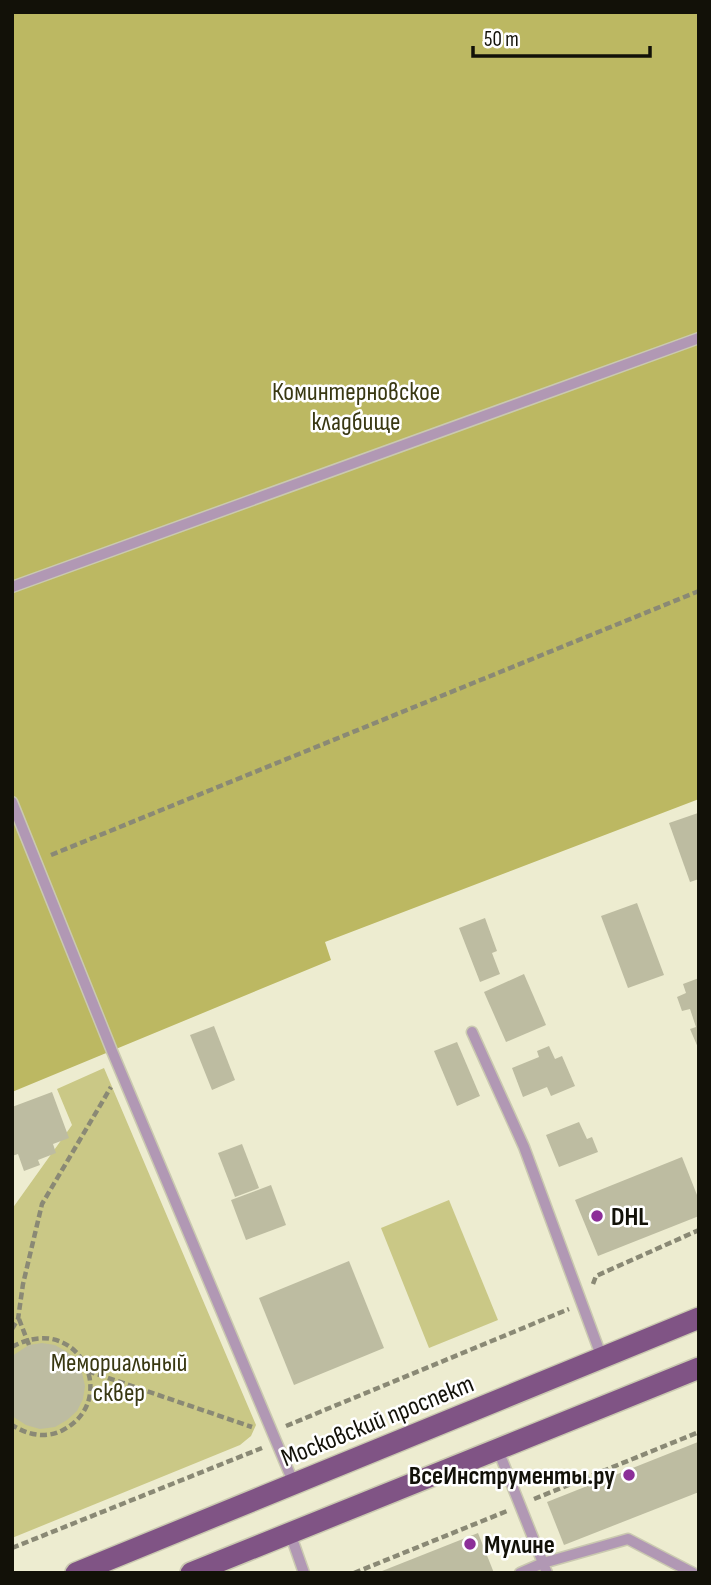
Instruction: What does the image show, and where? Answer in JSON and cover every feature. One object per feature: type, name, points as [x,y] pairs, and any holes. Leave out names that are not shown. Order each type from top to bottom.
[{"type":"main road","name":"Московский проспект","points":[[76,1573],[699,1318]]},
{"type":"main road","points":[[191,1573],[699,1368]]},
{"type":"lane","points":[[12,587],[699,338]]},
{"type":"lane","points":[[12,802],[294,1484]]},
{"type":"lane","points":[[472,1032],[524,1147],[602,1358]]},
{"type":"lane","points":[[498,1450],[545,1568]]},
{"type":"lane","points":[[290,1533],[304,1573]]},
{"type":"lane","points":[[520,1573],[545,1568],[628,1539],[694,1573]]},
{"type":"path","points":[[36,861],[699,591]]},
{"type":"path","points":[[12,1329],[18,1319],[23,1284],[42,1204],[121,1071]]},
{"type":"path","points":[[12,1548],[269,1445],[287,1425],[582,1304],[592,1291],[596,1276],[699,1230]]},
{"type":"path","points":[[18,1319],[29,1345]]},
{"type":"path","points":[[12,1347],[26,1339],[57,1339],[71,1346],[82,1357],[89,1371],[91,1386],[82,1415],[71,1426],[57,1433],[40,1435],[23,1432],[12,1425]]},
{"type":"path","points":[[89,1371],[255,1428],[275,1438]]},
{"type":"green space","name":"Коминтерновское кладбище","points":[[12,12],[699,12],[699,799],[325,942],[331,960],[12,1092]]},
{"type":"green space","name":"Мемориальный сквер","points":[[104,1068],[256,1425],[251,1436],[240,1445],[12,1538],[12,1209],[72,1125],[57,1089]]},
{"type":"green space","points":[[449,1200],[498,1320],[429,1348],[381,1228]]},
{"type":"building","points":[[698,813],[699,879],[690,882],[669,823]]},
{"type":"building","points":[[637,903],[664,975],[628,988],[601,916]]},
{"type":"building","points":[[485,918],[497,951],[492,953],[500,974],[480,982],[459,928]]},
{"type":"building","points":[[524,974],[546,1025],[506,1042],[484,992]]},
{"type":"building","points":[[699,978],[699,1050],[690,1029],[696,1027],[690,1009],[682,1011],[677,997],[686,993],[683,984]]},
{"type":"building","points":[[214,1026],[235,1080],[212,1090],[190,1035]]},
{"type":"building","points":[[457,1042],[480,1096],[457,1106],[434,1051]]},
{"type":"building","points":[[549,1046],[555,1059],[562,1056],[575,1086],[551,1096],[547,1087],[523,1097],[512,1068],[539,1057],[537,1051]]},
{"type":"building","points":[[52,1092],[69,1138],[53,1144],[56,1153],[38,1160],[40,1165],[24,1171],[18,1154],[12,1156],[12,1107]]},
{"type":"building","points":[[579,1122],[587,1139],[592,1137],[598,1152],[559,1167],[546,1135]]},
{"type":"building","points":[[242,1144],[259,1188],[235,1197],[218,1153]]},
{"type":"building","points":[[682,1157],[699,1200],[699,1216],[598,1256],[575,1200]]},
{"type":"building","points":[[271,1185],[286,1225],[246,1240],[231,1200]]},
{"type":"building","points":[[349,1261],[384,1348],[294,1385],[259,1298]]},
{"type":"building","points":[[29,1345],[55,1345],[77,1361],[85,1386],[77,1411],[55,1427],[40,1429],[26,1425],[12,1416],[12,1356]]},
{"type":"building","points":[[698,1442],[699,1492],[564,1545],[547,1502]]},
{"type":"building","points":[[478,1533],[494,1573],[377,1573]]},
{"type":"place","name":"DHL","points":[[597,1216]]},
{"type":"place","name":"ВсеИнструменты.ру","points":[[629,1475]]},
{"type":"place","name":"Мулине","points":[[470,1544]]}]
